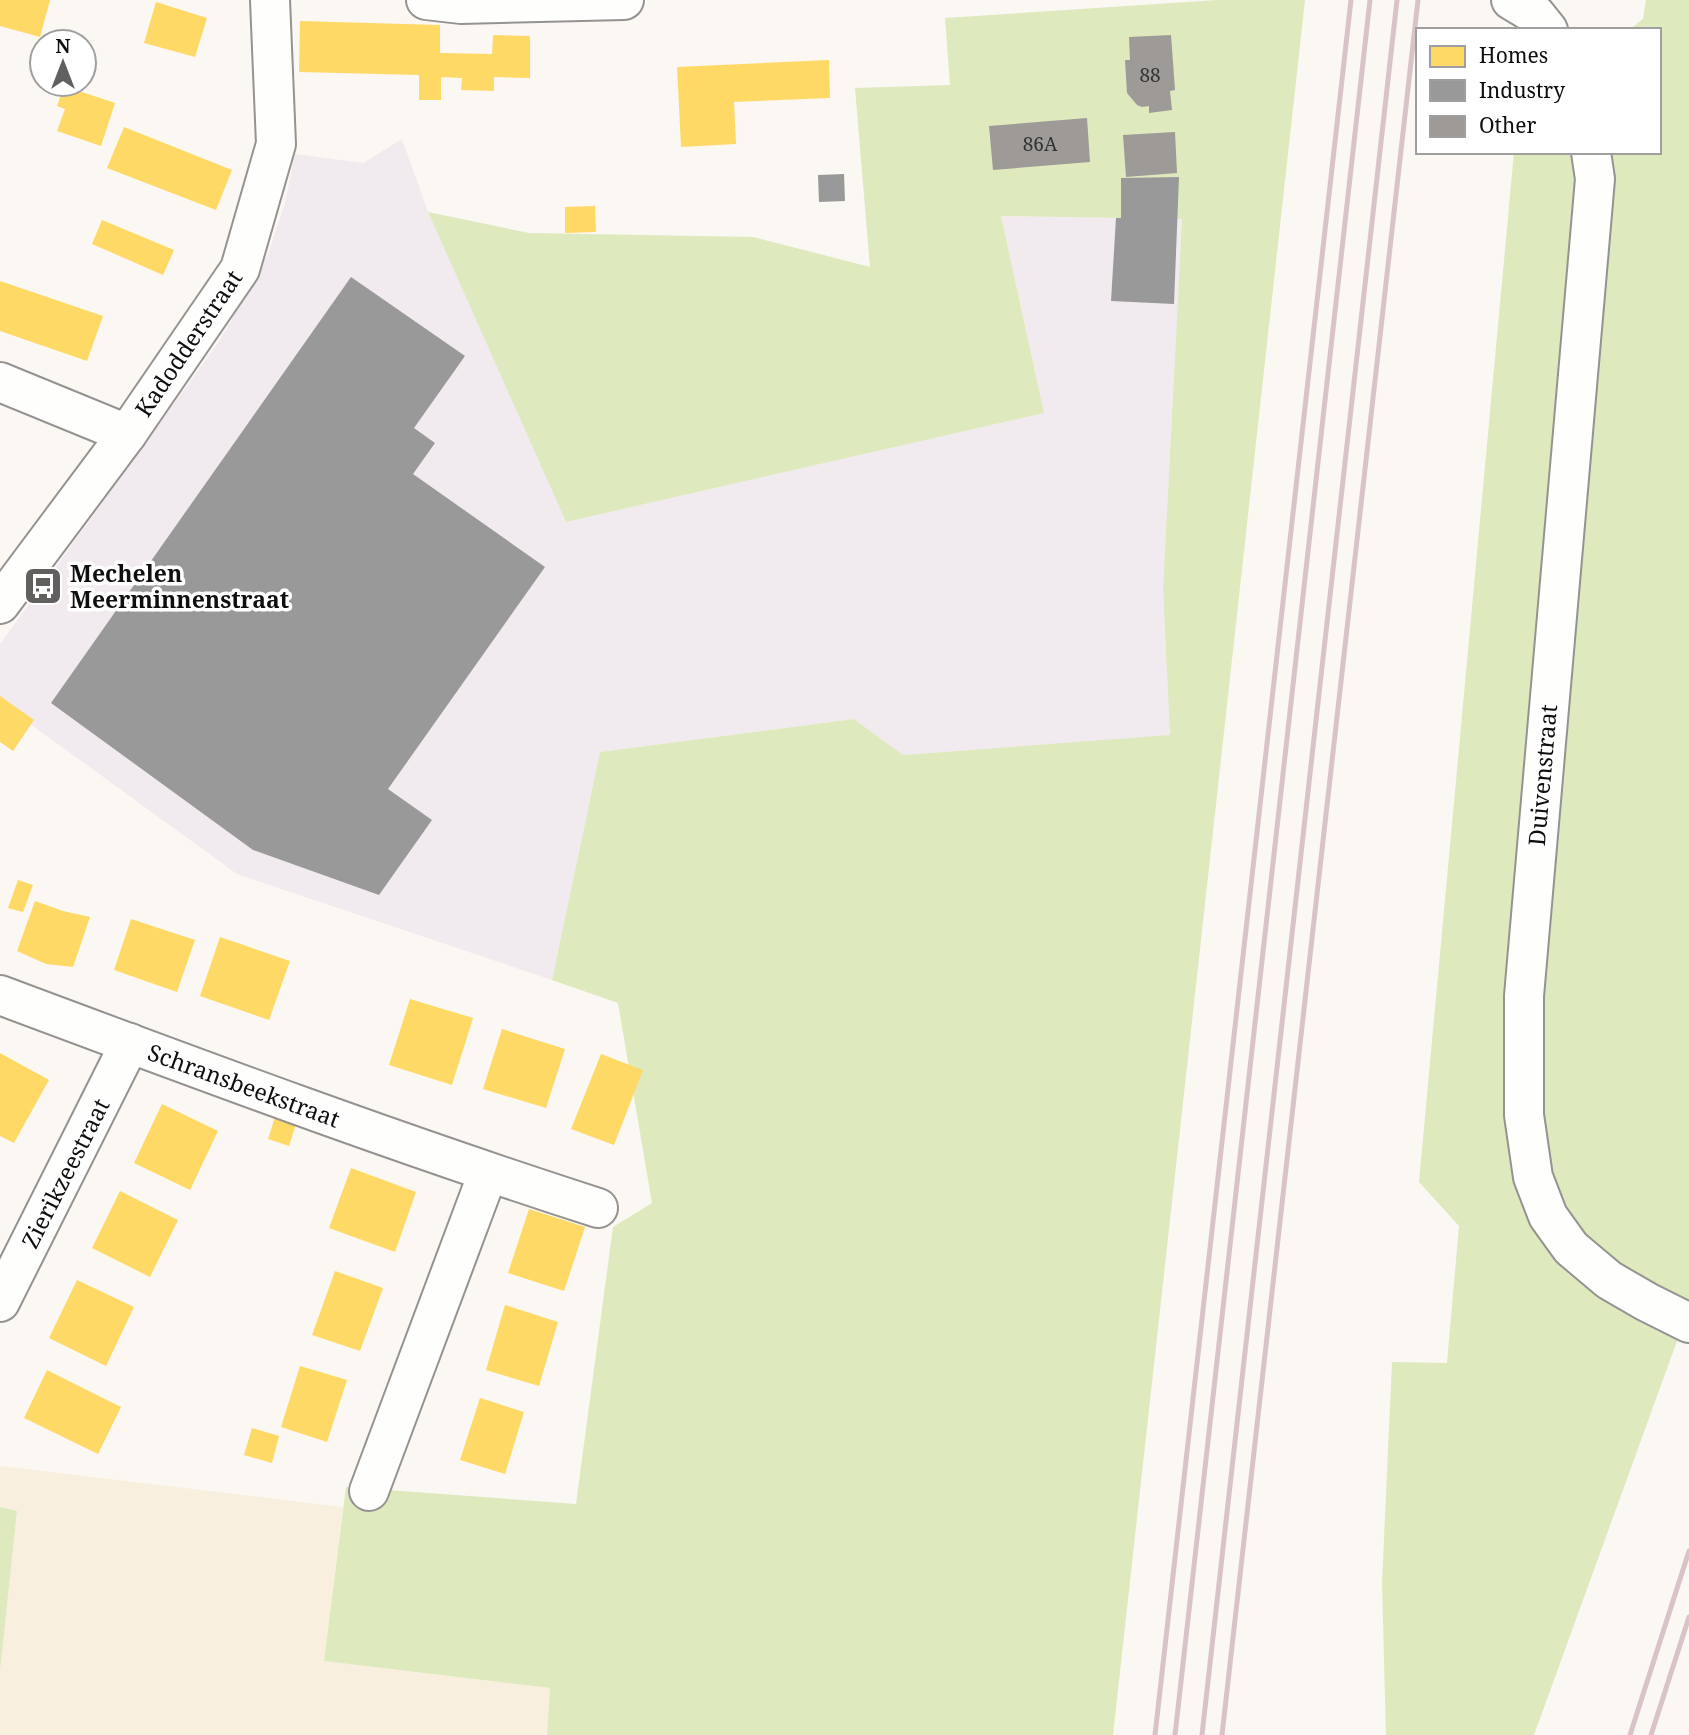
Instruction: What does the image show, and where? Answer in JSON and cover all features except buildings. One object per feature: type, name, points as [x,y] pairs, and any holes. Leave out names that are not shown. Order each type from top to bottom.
[{"type":"street","name":"Kadodderstraat","points":[[0,604],[127,434],[240,269],[276,144],[270,0]]},
{"type":"street","points":[[426,0],[461,4],[624,0]]},
{"type":"street","points":[[1511,0],[1536,15],[1546,28]]},
{"type":"street","name":"Duivenstraat","points":[[1591,154],[1595,179],[1524,996],[1524,1115],[1533,1177],[1548,1216],[1571,1248],[1609,1280],[1647,1303],[1689,1322]]},
{"type":"street","points":[[0,382],[127,434]]},
{"type":"street","name":"Schransbeekstraat","points":[[0,995],[488,1173],[598,1208]]},
{"type":"street","name":"Zierikzeestraat","points":[[0,1302],[130,1044]]},
{"type":"street","points":[[369,1491],[488,1173]]},
{"type":"shaded area","points":[[402,139],[428,212],[566,522],[1044,413],[1001,216],[1182,219],[1163,590],[1170,736],[903,755],[854,719],[600,752],[552,980],[237,874],[0,702],[0,644],[220,340],[268,254],[285,203],[295,154],[363,163]]},
{"type":"shaded area","points":[[0,1466],[343,1507],[324,1661],[550,1688],[547,1735],[0,1735],[0,1671],[17,1511],[0,1507]]},
{"type":"green space","points":[[1218,0],[1305,0],[1113,1735],[547,1735],[550,1688],[324,1661],[346,1487],[576,1504],[613,1227],[652,1203],[618,1003],[552,980],[600,752],[854,719],[903,755],[1170,735],[1163,590],[1182,219],[1001,216],[1044,413],[566,522],[428,212],[529,233],[753,237],[870,267],[855,88],[950,85],[945,18]]},
{"type":"green space","points":[[1646,0],[1689,0],[1689,1308],[1534,1735],[1386,1735],[1382,1583],[1392,1362],[1447,1363],[1459,1226],[1419,1182],[1514,154],[1661,154],[1661,28],[1632,28],[1643,19]]},
{"type":"green space","points":[[0,1507],[17,1511],[0,1671]]},
{"type":"railway","points":[[1155,1735],[1351,0]]},
{"type":"railway","points":[[1175,1735],[1370,0]]},
{"type":"railway","points":[[1202,1735],[1397,0]]},
{"type":"railway","points":[[1222,1735],[1418,0]]},
{"type":"railway","points":[[1630,1735],[1689,1551]]},
{"type":"railway","points":[[1651,1735],[1689,1617]]},
{"type":"place","name":"Mechelen Meerminnenstraat","points":[[43,586]]}]
